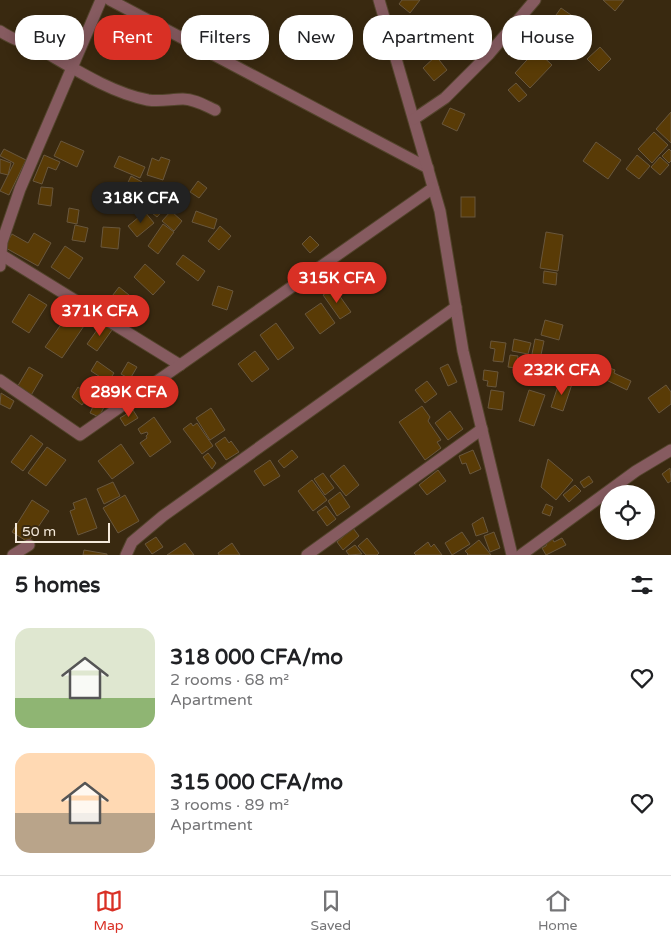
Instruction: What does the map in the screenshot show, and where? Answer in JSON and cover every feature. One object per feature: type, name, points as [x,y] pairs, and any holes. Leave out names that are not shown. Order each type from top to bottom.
[{"type":"street","points":[[0,266],[2,242],[20,189],[101,0]]},
{"type":"street","points":[[110,0],[428,168]]},
{"type":"street","points":[[379,0],[440,211],[463,351],[512,555]]},
{"type":"street","points":[[414,119],[445,98],[489,54],[535,0]]},
{"type":"street","points":[[0,31],[72,69],[124,92],[148,100],[163,101],[184,98],[195,100],[214,110]]},
{"type":"street","points":[[0,380],[80,435],[433,188]]},
{"type":"street","points":[[1,254],[180,365]]},
{"type":"street","points":[[126,555],[132,542],[163,516],[456,307]]},
{"type":"street","points":[[307,555],[482,430]]},
{"type":"street","points":[[521,555],[636,471],[671,450]]},
{"type":"street","points":[[13,555],[29,545]]},
{"type":"building","points":[[402,0],[420,0],[410,13],[399,4]]},
{"type":"building","points":[[603,0],[624,0],[615,11]]},
{"type":"building","points":[[561,8],[571,15],[556,15]]},
{"type":"building","points":[[600,47],[611,59],[599,71],[588,60],[592,60],[592,54]]},
{"type":"building","points":[[432,60],[439,60],[447,70],[434,81],[423,68]]},
{"type":"building","points":[[527,60],[547,60],[552,65],[530,88],[515,73]]},
{"type":"building","points":[[516,83],[527,95],[519,102],[508,90]]},
{"type":"building","points":[[450,108],[465,114],[457,131],[442,124]]},
{"type":"building","points":[[671,112],[671,143],[656,129]]},
{"type":"building","points":[[654,132],[668,145],[652,163],[638,149]]},
{"type":"building","points":[[61,141],[84,151],[77,167],[54,156]]},
{"type":"building","points":[[596,142],[621,160],[608,179],[583,161]]},
{"type":"building","points":[[4,149],[26,160],[9,195],[0,191],[14,163],[0,156]]},
{"type":"building","points":[[669,149],[671,151],[671,161],[669,163],[662,156]]},
{"type":"building","points":[[44,155],[60,162],[56,170],[48,167],[42,184],[33,181]]},
{"type":"building","points":[[637,155],[650,166],[639,179],[626,169]]},
{"type":"building","points":[[119,156],[145,167],[140,178],[114,167]]},
{"type":"building","points":[[161,157],[170,160],[163,180],[147,175],[152,158],[159,161]]},
{"type":"building","points":[[660,157],[669,165],[660,175],[651,167]]},
{"type":"building","points":[[0,159],[11,163],[8,175],[0,173]]},
{"type":"building","points":[[131,176],[142,182],[132,203],[121,197]]},
{"type":"building","points":[[198,181],[207,188],[199,198],[190,192]]},
{"type":"building","points":[[41,187],[53,188],[51,206],[38,204]]},
{"type":"building","points":[[461,197],[475,197],[475,217],[461,217]]},
{"type":"building","points":[[161,203],[166,207],[157,217],[152,213]]},
{"type":"building","points":[[69,208],[79,210],[77,224],[67,222]]},
{"type":"building","points":[[171,211],[182,221],[174,231],[162,221]]},
{"type":"building","points":[[196,211],[217,219],[214,229],[192,222]]},
{"type":"building","points":[[145,212],[154,223],[137,237],[128,226]]},
{"type":"building","points":[[163,224],[174,232],[158,254],[148,246]]},
{"type":"building","points":[[75,225],[88,228],[85,242],[72,240]]},
{"type":"building","points":[[220,226],[231,236],[219,250],[208,241]]},
{"type":"building","points":[[103,227],[120,228],[118,249],[101,247]]},
{"type":"building","points":[[546,232],[563,235],[558,271],[540,268]]},
{"type":"building","points":[[34,233],[51,243],[38,266],[4,247],[12,234],[28,243]]},
{"type":"building","points":[[310,236],[319,245],[310,253],[302,244]]},
{"type":"building","points":[[65,246],[83,258],[69,279],[51,267]]},
{"type":"building","points":[[183,255],[205,271],[198,281],[176,264]]},
{"type":"building","points":[[145,264],[165,282],[153,295],[134,277]]},
{"type":"building","points":[[544,271],[557,273],[556,285],[543,283]]},
{"type":"building","points":[[218,286],[233,291],[227,310],[212,305]]},
{"type":"building","points":[[119,287],[139,303],[126,320],[106,304]]},
{"type":"building","points":[[334,288],[351,312],[340,319],[323,295]]},
{"type":"building","points":[[29,294],[47,305],[29,333],[12,322]]},
{"type":"building","points":[[321,303],[335,323],[320,334],[305,314]]},
{"type":"building","points":[[72,309],[88,320],[62,358],[45,347]]},
{"type":"building","points":[[545,320],[563,325],[559,340],[541,335]]},
{"type":"building","points":[[102,323],[112,330],[97,351],[87,344]]},
{"type":"building","points":[[276,323],[294,348],[278,360],[260,335]]},
{"type":"building","points":[[514,339],[531,343],[528,354],[512,351]]},
{"type":"building","points":[[535,339],[544,341],[537,373],[528,374]]},
{"type":"building","points":[[491,341],[506,343],[503,362],[493,361],[495,349],[490,348]]},
{"type":"building","points":[[255,351],[269,369],[252,382],[238,364]]},
{"type":"building","points":[[510,355],[518,356],[516,368],[508,367]]},
{"type":"building","points":[[97,361],[114,373],[108,382],[91,371]]},
{"type":"building","points":[[128,362],[137,367],[130,379],[121,374]]},
{"type":"building","points":[[448,364],[457,382],[448,386],[440,368]]},
{"type":"building","points":[[29,367],[43,375],[30,397],[16,389]]},
{"type":"building","points":[[607,367],[615,370],[614,373],[631,381],[627,390],[602,378]]},
{"type":"building","points":[[484,370],[498,372],[496,387],[487,386],[488,381],[483,380]]},
{"type":"building","points":[[560,380],[572,384],[563,411],[551,407]]},
{"type":"building","points":[[427,381],[437,394],[425,403],[415,390]]},
{"type":"building","points":[[666,385],[671,392],[671,404],[659,413],[648,398]]},
{"type":"building","points":[[78,387],[89,395],[82,405],[72,397]]},
{"type":"building","points":[[491,390],[504,392],[502,410],[488,408]]},
{"type":"building","points":[[529,390],[545,395],[534,426],[519,421]]},
{"type":"building","points":[[1,393],[14,401],[10,409],[0,404]]},
{"type":"building","points":[[97,398],[106,403],[99,417],[90,413]]},
{"type":"building","points":[[422,406],[430,417],[428,421],[441,440],[437,442],[441,448],[425,460],[399,422]]},
{"type":"building","points":[[211,408],[225,430],[210,440],[196,418]]},
{"type":"building","points":[[133,410],[138,418],[125,426],[120,418]]},
{"type":"building","points":[[450,411],[463,429],[448,440],[435,423]]},
{"type":"building","points":[[154,417],[171,442],[150,457],[140,443],[147,438],[148,434],[147,432],[141,434],[138,429]]},
{"type":"building","points":[[191,423],[193,426],[197,423],[213,446],[202,454],[183,429]]},
{"type":"building","points":[[31,435],[43,444],[23,471],[11,462]]},
{"type":"building","points":[[225,437],[229,443],[231,441],[239,452],[226,460],[215,444]]},
{"type":"building","points":[[121,444],[134,463],[112,479],[98,461]]},
{"type":"building","points":[[47,447],[66,460],[46,486],[28,473]]},
{"type":"building","points":[[292,450],[298,457],[284,468],[278,461]]},
{"type":"building","points":[[473,450],[481,469],[470,474],[466,463],[462,464],[459,456]]},
{"type":"building","points":[[208,453],[216,463],[212,469],[203,457]]},
{"type":"building","points":[[548,459],[573,480],[556,500],[541,487]]},
{"type":"building","points":[[270,460],[280,476],[264,486],[254,471]]},
{"type":"building","points":[[344,465],[359,485],[346,496],[330,476]]},
{"type":"building","points":[[670,468],[671,481],[668,483],[662,474]]},
{"type":"building","points":[[438,470],[446,481],[427,495],[419,485]]},
{"type":"building","points":[[323,473],[334,488],[325,495],[314,479]]},
{"type":"building","points":[[589,476],[593,482],[584,488],[580,482]]},
{"type":"building","points":[[312,480],[327,500],[313,511],[298,491]]},
{"type":"building","points":[[113,482],[120,496],[104,504],[97,489]]},
{"type":"building","points":[[575,485],[581,491],[569,502],[563,495]]},
{"type":"building","points":[[340,492],[350,507],[337,516],[328,501]]},
{"type":"building","points":[[125,495],[139,521],[118,533],[103,508]]},
{"type":"building","points":[[86,498],[97,528],[78,535],[70,511],[75,509],[73,503]]},
{"type":"building","points":[[32,500],[49,511],[28,542],[12,532]]},
{"type":"building","points":[[546,504],[553,507],[550,516],[542,513]]},
{"type":"building","points":[[326,506],[336,519],[327,526],[317,512]]},
{"type":"building","points":[[483,517],[488,532],[476,536],[472,524]]},
{"type":"building","points":[[353,528],[359,536],[343,550],[337,542]]},
{"type":"building","points":[[462,532],[470,544],[452,555],[445,543]]},
{"type":"building","points":[[494,532],[500,548],[490,552],[484,536]]},
{"type":"building","points":[[156,537],[163,547],[152,554],[145,544]]},
{"type":"building","points":[[367,538],[379,553],[377,555],[366,555],[358,546]]},
{"type":"building","points":[[552,538],[554,542],[562,538],[566,545],[546,555],[542,548]]},
{"type":"building","points":[[479,540],[491,555],[467,555],[465,551]]},
{"type":"building","points":[[428,542],[431,547],[434,544],[442,555],[416,555],[414,553]]},
{"type":"building","points":[[185,543],[194,555],[167,555]]},
{"type":"building","points":[[232,543],[240,555],[219,555],[218,553]]},
{"type":"building","points":[[355,545],[362,554],[349,555],[346,551]]},
{"type":"building","points":[[84,550],[107,554],[107,555],[83,555]]}]
